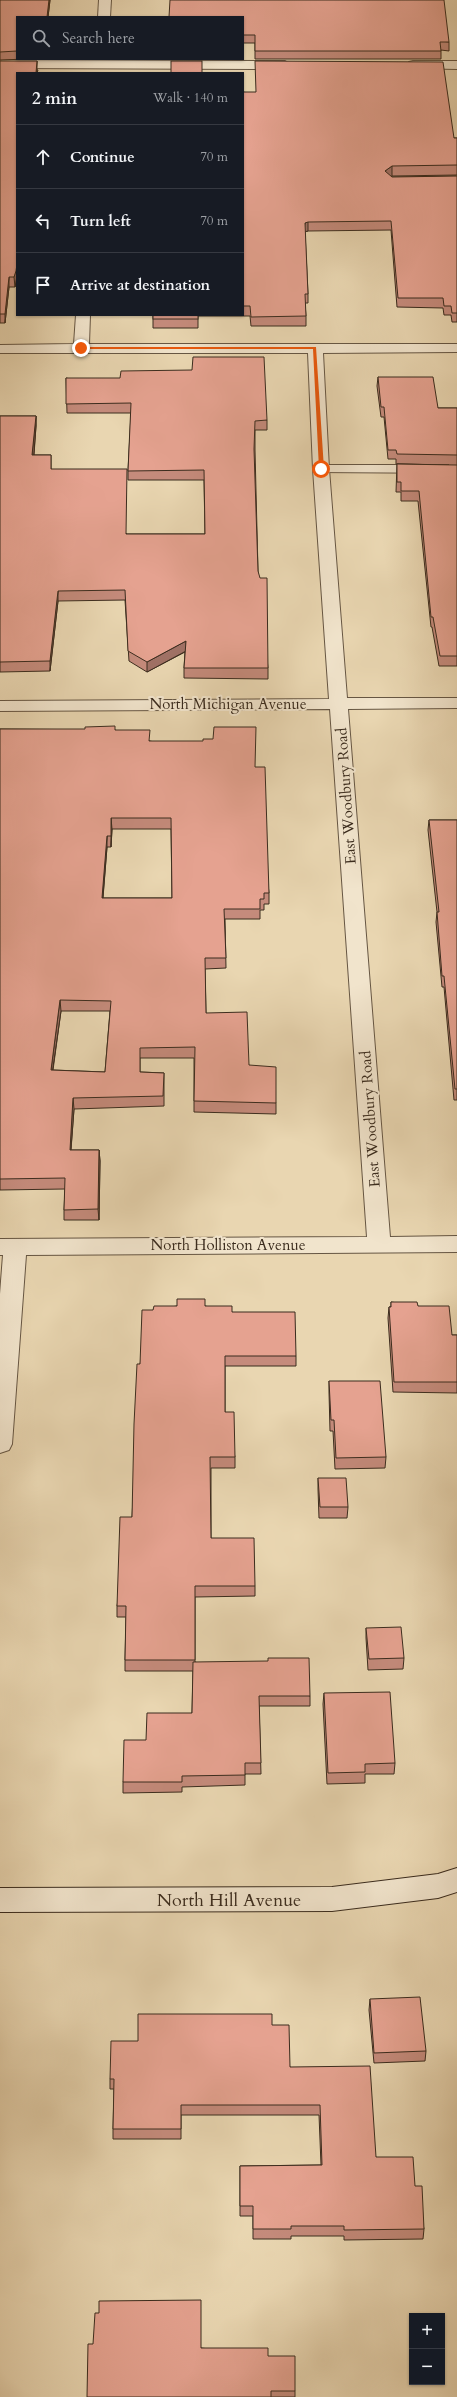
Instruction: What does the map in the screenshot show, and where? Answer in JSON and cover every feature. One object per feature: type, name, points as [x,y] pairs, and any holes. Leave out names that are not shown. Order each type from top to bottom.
[{"type":"street","points":[[104,16],[105,0]]},
{"type":"street","points":[[0,64],[296,65]]},
{"type":"street","points":[[403,65],[457,65]]},
{"type":"street","points":[[81,348],[83,316]]},
{"type":"street","name":"East Woodbury Road","points":[[315,348],[321,469],[379,1245]]},
{"type":"street","points":[[0,349],[457,348]]},
{"type":"street","name":"North Michigan Avenue","points":[[0,706],[339,703],[457,704]]},
{"type":"street","name":"North Holliston Avenue","points":[[8,1247],[215,1244],[457,1244]]},
{"type":"street","points":[[0,1444],[8,1247]]},
{"type":"street","name":"North Hill Avenue","points":[[0,1900],[332,1899],[438,1886],[457,1880]]},
{"type":"lane","points":[[321,469],[457,469]]},
{"type":"building","points":[[0,0],[49,0],[47,16],[16,16],[16,51],[0,52]]},
{"type":"building","points":[[170,0],[444,0],[449,42],[440,42],[441,51],[255,51],[255,35],[244,35],[244,16],[169,16]]},
{"type":"building","points":[[0,61],[37,61],[36,72],[16,72],[16,271],[14,277],[9,277],[5,314],[0,314]]},
{"type":"building","points":[[171,61],[202,61],[202,72],[171,72]]},
{"type":"building","points":[[255,61],[443,62],[454,138],[457,138],[457,165],[392,166],[385,171],[392,177],[457,176],[457,313],[452,313],[451,306],[444,306],[443,298],[398,298],[391,221],[308,222],[305,223],[308,294],[305,294],[306,316],[251,317],[250,306],[244,306],[244,92],[256,92]]},
{"type":"building","points":[[153,316],[198,316],[198,319],[153,319]]},
{"type":"building","points":[[193,357],[264,357],[267,420],[255,421],[254,449],[258,571],[260,578],[267,578],[268,668],[184,668],[186,641],[147,662],[128,651],[125,590],[58,591],[50,661],[0,662],[0,416],[36,416],[32,455],[51,455],[51,469],[127,469],[126,534],[205,534],[204,470],[128,471],[131,403],[66,404],[66,378],[120,378],[121,371],[192,370]]},
{"type":"building","points":[[378,377],[433,377],[438,408],[457,408],[457,455],[397,454],[396,450],[388,450],[384,407],[381,407]]},
{"type":"building","points":[[397,464],[457,465],[457,656],[440,656],[433,617],[431,617],[419,491],[401,491],[401,482],[397,482]]},
{"type":"building","points":[[115,726],[115,730],[150,730],[149,741],[203,741],[203,739],[213,739],[214,727],[256,727],[255,767],[265,767],[269,893],[264,893],[264,899],[260,899],[260,909],[224,909],[226,958],[205,958],[206,1013],[247,1012],[249,1065],[276,1067],[276,1103],[194,1101],[195,1047],[140,1048],[140,1072],[164,1073],[163,1096],[73,1098],[70,1150],[99,1150],[98,1209],[64,1210],[65,1178],[0,1179],[0,729],[85,729],[85,727]],"holes":[[[111,818],[171,818],[172,898],[102,898],[107,836],[111,836]],[[60,1000],[111,1001],[105,1072],[51,1070]]]},
{"type":"building","points":[[429,820],[457,820],[457,1089],[455,1089],[444,976],[442,976],[437,912],[439,912]]},
{"type":"building","points":[[177,1299],[205,1299],[205,1306],[232,1306],[232,1312],[295,1312],[296,1356],[225,1356],[225,1412],[234,1412],[235,1457],[210,1457],[211,1538],[254,1538],[255,1586],[195,1586],[195,1660],[125,1660],[126,1606],[117,1606],[120,1517],[132,1517],[134,1424],[137,1364],[140,1364],[142,1310],[153,1310],[154,1306],[177,1306]]},
{"type":"building","points":[[391,1302],[417,1302],[418,1306],[449,1306],[452,1335],[457,1335],[457,1382],[394,1382],[389,1307],[391,1307]]},
{"type":"building","points":[[329,1381],[380,1381],[386,1457],[336,1458],[334,1420],[331,1420]]},
{"type":"building","points":[[318,1478],[346,1478],[348,1507],[320,1507]]},
{"type":"building","points":[[401,1627],[404,1658],[369,1659],[366,1628]]},
{"type":"building","points":[[268,1658],[309,1658],[310,1696],[259,1696],[261,1763],[245,1763],[245,1775],[182,1776],[182,1782],[123,1782],[124,1740],[146,1740],[147,1713],[192,1713],[193,1662],[268,1661]]},
{"type":"building","points":[[390,1692],[395,1763],[365,1764],[365,1772],[328,1773],[324,1693]]},
{"type":"building","points":[[420,1997],[426,2051],[374,2053],[370,1999]]},
{"type":"building","points":[[138,2014],[272,2014],[272,2025],[289,2025],[290,2067],[370,2066],[376,2157],[413,2157],[415,2186],[422,2186],[424,2229],[344,2230],[344,2226],[291,2226],[291,2229],[253,2229],[253,2206],[240,2206],[240,2166],[322,2165],[320,2105],[181,2105],[181,2129],[113,2129],[114,2079],[110,2079],[111,2041],[138,2041]]},
{"type":"building","points":[[201,2300],[201,2348],[268,2348],[268,2356],[295,2356],[295,2391],[271,2391],[271,2397],[87,2397],[88,2344],[93,2344],[95,2313],[99,2313],[99,2301]]},
{"type":"route","points":[[81,348],[315,348],[321,469]]}]
